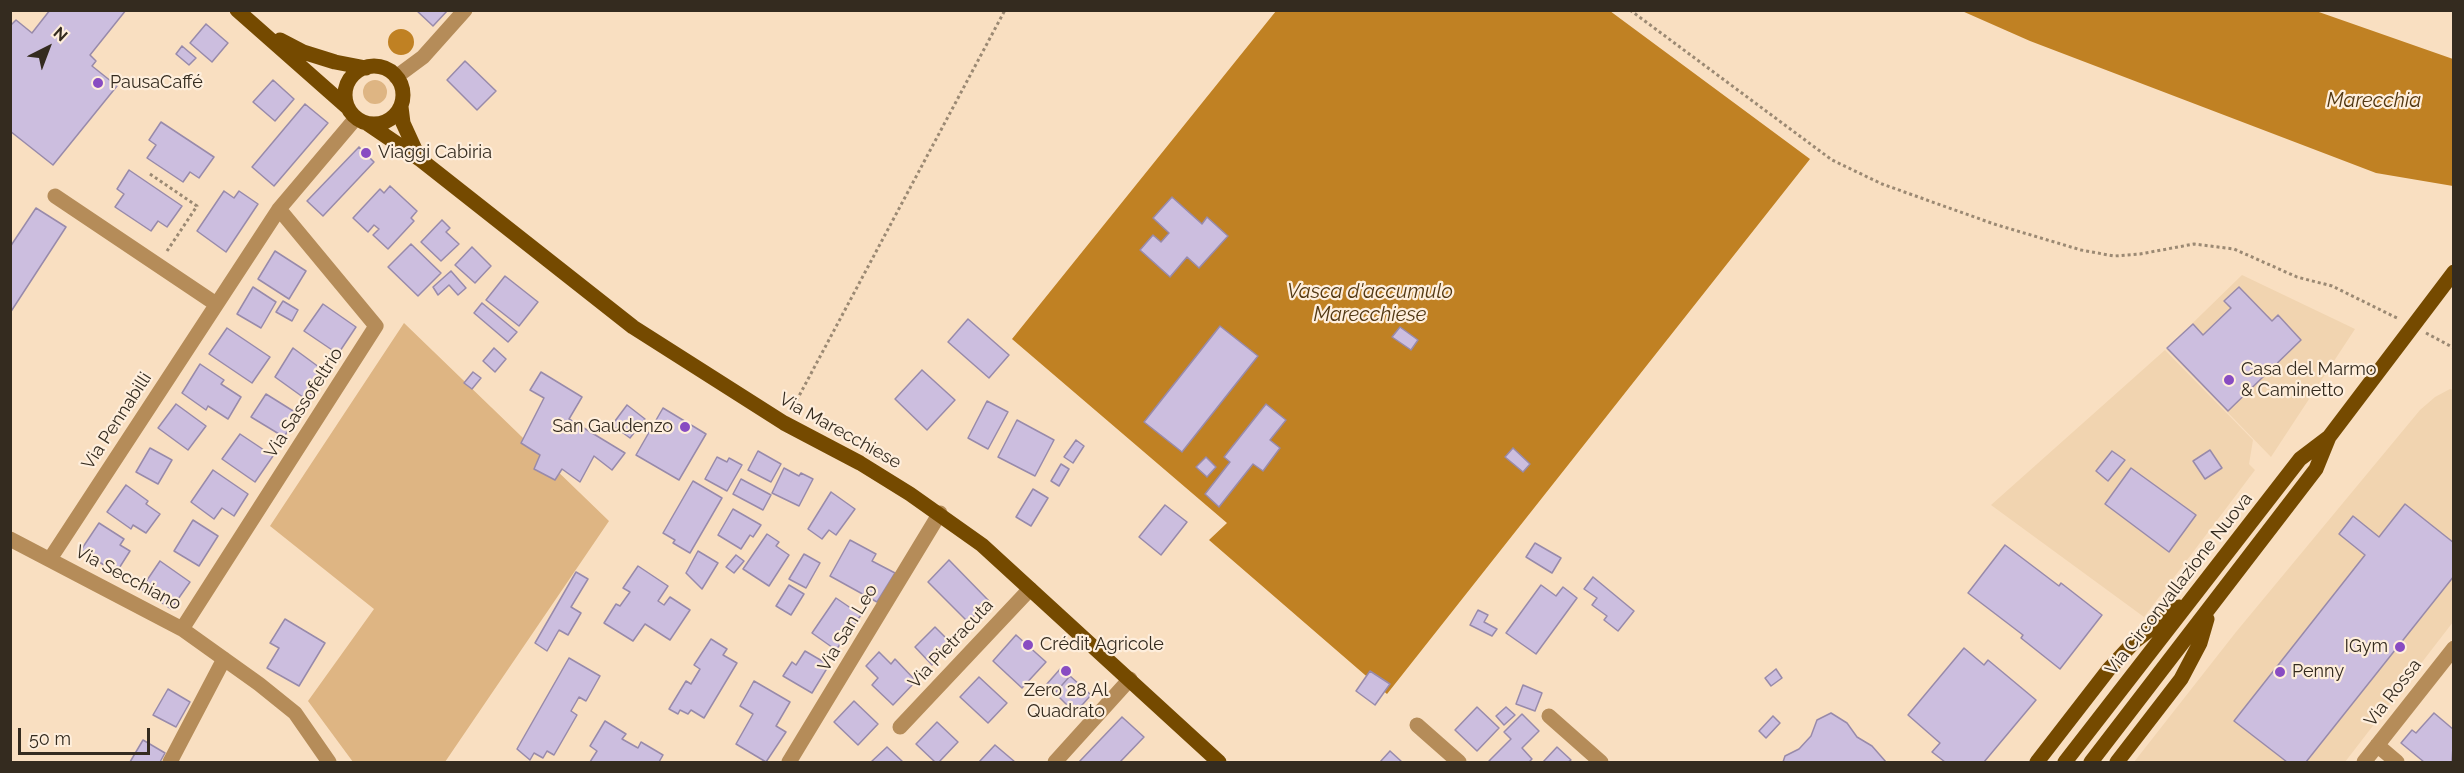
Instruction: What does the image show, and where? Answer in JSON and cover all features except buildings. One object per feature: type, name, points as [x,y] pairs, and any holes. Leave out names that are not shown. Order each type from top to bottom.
[{"type":"main road","name":"Via Marecchiese","points":[[237,10],[357,117],[421,160],[633,327],[784,423],[860,463],[940,513],[982,544],[1219,762]]},
{"type":"main road","name":"Via Marecchiese","points":[[261,30],[303,52],[335,62],[366,68],[382,68],[396,77],[403,91],[400,107],[403,123],[421,160]]},
{"type":"main road","points":[[366,68],[352,77],[347,84],[345,100],[357,117],[387,121],[400,107]]},
{"type":"main road","name":"Via Circonvallazione Nuova","points":[[2091,762],[2316,469],[2329,437],[2454,272]]},
{"type":"main road","name":"Via Circonvallazione Nuova","points":[[2065,762],[2303,455],[2329,437]]},
{"type":"main road","points":[[2037,762],[2109,669],[2135,641],[2195,594]]},
{"type":"main road","points":[[2117,762],[2181,679],[2200,643],[2209,610]]},
{"type":"street","points":[[396,77],[423,57],[465,10]]},
{"type":"street","name":"Via Pennabilli","points":[[50,559],[279,210],[357,117]]},
{"type":"street","points":[[54,196],[216,304]]},
{"type":"street","name":"Via Sassofeltrio","points":[[182,628],[376,327],[279,210]]},
{"type":"street","name":"Via San Leo","points":[[789,762],[940,513]]},
{"type":"street","name":"Via Secchiano","points":[[10,538],[182,628],[295,712],[329,762]]},
{"type":"street","name":"Via Pietracuta","points":[[900,727],[1030,589]]},
{"type":"street","name":"Via Rossa","points":[[2364,762],[2454,648]]},
{"type":"street","points":[[170,762],[224,659]]},
{"type":"street","points":[[1055,762],[1130,679]]},
{"type":"street","points":[[1549,716],[1601,762]]},
{"type":"street","points":[[1417,724],[1459,762]]},
{"type":"street","points":[[2377,745],[2397,762]]},
{"type":"path","points":[[784,423],[1005,10]]},
{"type":"path","points":[[1630,10],[1832,160],[1882,184],[1994,224],[2082,250],[2114,256],[2140,254],[2194,244],[2234,249],[2297,277],[2331,286],[2402,321]]},
{"type":"path","points":[[150,174],[197,206],[157,265]]},
{"type":"path","points":[[2422,331],[2454,348]]},
{"type":"shaded area","points":[[375,80],[380,81],[386,87],[386,97],[380,103],[375,104],[370,103],[364,97],[363,92],[364,87],[370,81]]},
{"type":"shaded area","points":[[2242,275],[2355,329],[2271,457],[2166,349]]},
{"type":"shaded area","points":[[404,323],[609,521],[445,762],[353,762],[308,701],[374,609],[270,526]]},
{"type":"shaded area","points":[[2165,350],[2253,440],[2249,464],[2255,470],[2144,617],[1991,505]]},
{"type":"shaded area","points":[[2450,389],[2453,390],[2453,622],[2345,762],[2134,762],[2236,632],[2420,410],[2435,397]]},
{"type":"water","name":"Vasca d'accumulo Marecchiese","points":[[1276,11],[1610,11],[1810,159],[1387,694],[1209,540],[1227,523],[1012,339]]},
{"type":"water","name":"Marecchia","points":[[1962,11],[2316,11],[2453,59],[2453,186],[2376,173],[2030,41]]},
{"type":"water","points":[[401,29],[410,33],[414,42],[410,51],[401,55],[392,51],[388,42],[392,33]]},
{"type":"place","name":"PausaCaffé","points":[[98,83]]},
{"type":"place","name":"Viaggi Cabiria","points":[[366,153]]},
{"type":"place","name":"Casa del Marmo & Caminetto","points":[[2229,380]]},
{"type":"place","name":"San Gaudenzo","points":[[685,427]]},
{"type":"place","name":"Crédit Agricole","points":[[1028,645]]},
{"type":"place","name":"IGym","points":[[2400,647]]},
{"type":"place","name":"Zero 28 Al Quadrato","points":[[1066,671]]},
{"type":"place","name":"Penny","points":[[2280,672]]}]
